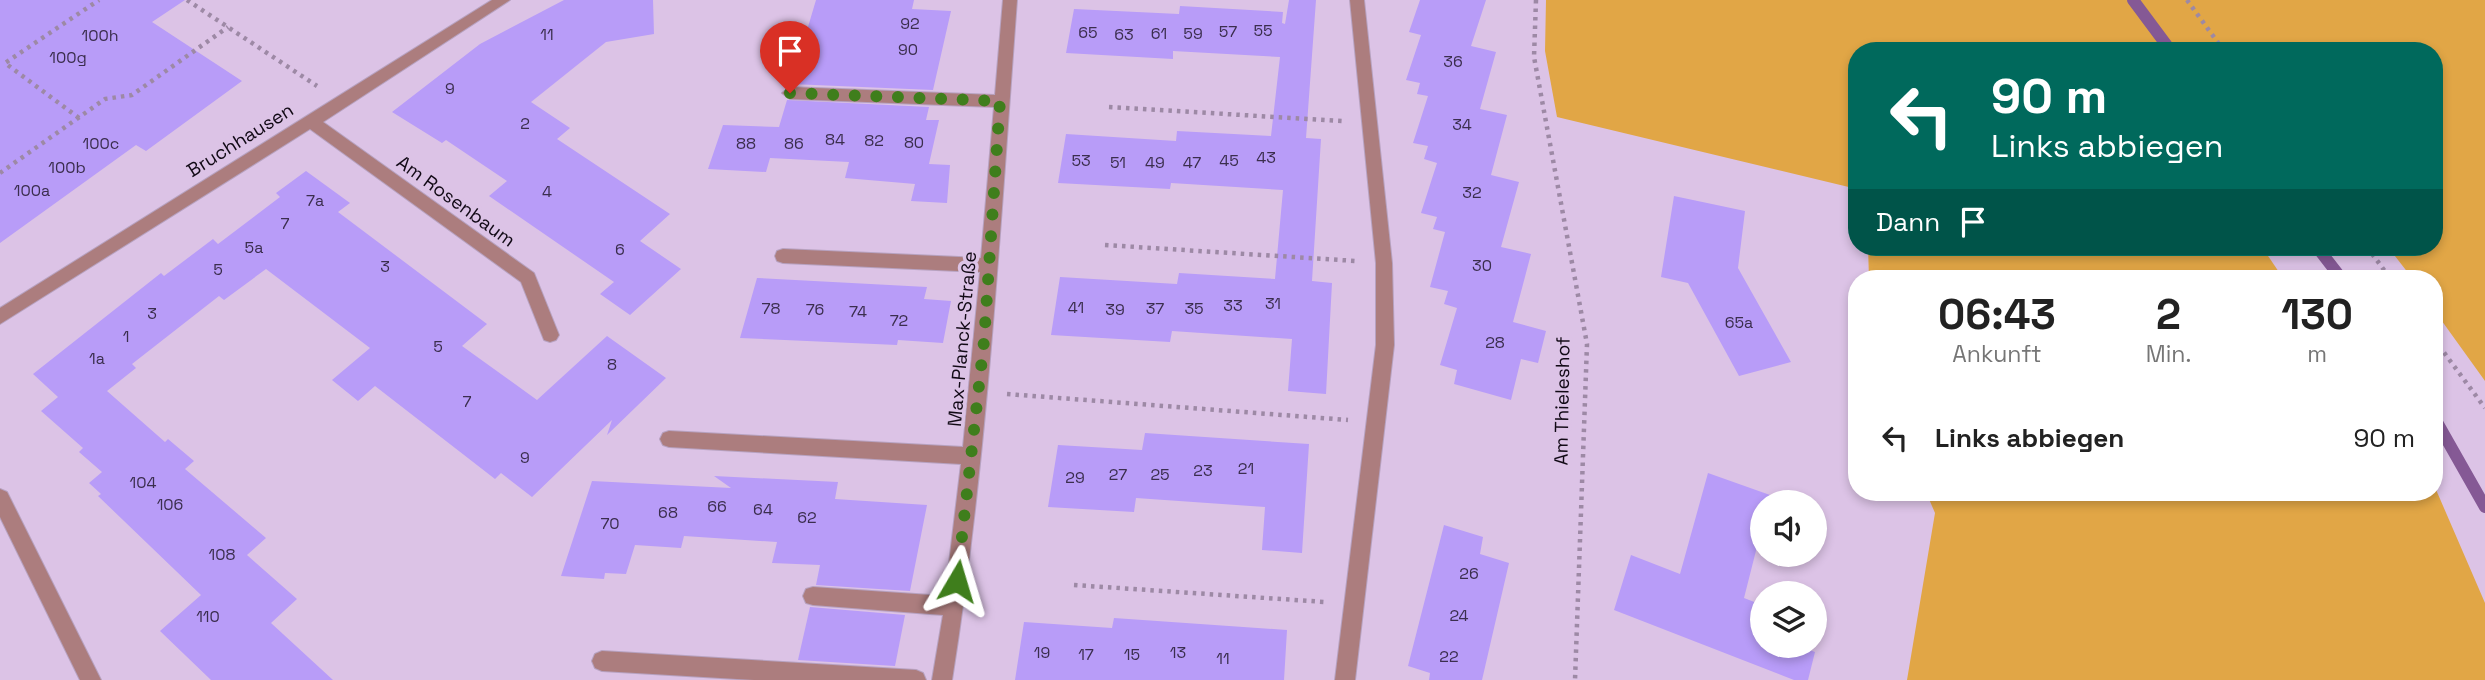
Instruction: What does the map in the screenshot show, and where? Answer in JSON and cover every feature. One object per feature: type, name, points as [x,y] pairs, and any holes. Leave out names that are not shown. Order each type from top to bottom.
[{"type":"street","name":"Bruchhausen","points":[[0,317],[503,0]]},
{"type":"street","name":"Max-Planck-Straße","points":[[942,680],[954,606],[979,392],[1010,0]]},
{"type":"street","points":[[1346,680],[1385,345],[1384,263],[1357,0]]},
{"type":"street","points":[[790,93],[1000,101]]},
{"type":"street","name":"Am Rosenbaum","points":[[310,121],[528,278],[550,335]]},
{"type":"street","points":[[783,256],[990,265]]},
{"type":"street","points":[[669,439],[972,456]]},
{"type":"street","points":[[0,498],[91,680]]},
{"type":"street","points":[[813,596],[954,606]]},
{"type":"street","points":[[602,661],[916,680]]},
{"type":"path","points":[[79,118],[5,62],[99,0]]},
{"type":"path","points":[[187,0],[341,102]]},
{"type":"path","name":"Am Thieleshof","points":[[1536,0],[1534,57],[1587,344],[1575,680]]},
{"type":"path","points":[[2187,0],[2217,42]]},
{"type":"path","points":[[0,173],[105,99],[132,95],[228,27]]},
{"type":"path","points":[[1109,107],[1370,122]]},
{"type":"path","points":[[1105,245],[1384,263]]},
{"type":"path","points":[[2443,351],[2485,408]]},
{"type":"path","points":[[979,392],[1376,423]]},
{"type":"path","points":[[1074,585],[1355,604]]},
{"type":"shaded area","points":[[1546,0],[2485,0],[2485,381],[2443,323],[2443,270],[2406,270],[2395,256],[2443,256],[2443,42],[1848,42],[1848,187],[1557,117],[1545,51]]},
{"type":"shaded area","points":[[1868,256],[2268,256],[2278,270],[1869,270]]},
{"type":"shaded area","points":[[1930,501],[2441,501],[2485,603],[2485,680],[1907,680],[1935,513]]},
{"type":"building","points":[[0,0],[185,0],[152,22],[242,81],[146,151],[136,145],[0,243]]},
{"type":"building","points":[[564,0],[653,0],[654,34],[606,42],[531,102],[570,128],[557,139],[670,214],[640,241],[681,269],[630,315],[600,294],[614,282],[489,196],[507,181],[446,140],[442,143],[392,112],[480,44]]},
{"type":"building","points":[[816,0],[914,0],[912,9],[951,11],[933,90],[791,84]]},
{"type":"building","points":[[1289,0],[1316,0],[1306,138],[1321,139],[1312,281],[1332,283],[1326,394],[1288,391],[1292,339],[1172,331],[1170,342],[1051,335],[1060,277],[1177,284],[1179,273],[1275,279],[1283,190],[1171,183],[1170,189],[1058,183],[1066,134],[1176,141],[1177,131],[1271,136],[1280,57],[1173,51],[1173,59],[1066,53],[1074,9],[1179,14],[1180,6],[1283,12],[1282,23],[1285,24]]},
{"type":"building","points":[[1420,0],[1486,0],[1471,46],[1496,52],[1480,109],[1507,115],[1491,175],[1519,182],[1501,247],[1531,254],[1513,322],[1546,331],[1538,363],[1521,359],[1511,400],[1454,384],[1457,370],[1440,365],[1457,308],[1444,304],[1448,291],[1430,287],[1445,232],[1433,229],[1437,217],[1421,213],[1437,163],[1424,159],[1428,146],[1413,143],[1428,96],[1417,94],[1420,83],[1406,80],[1421,35],[1409,32]]},
{"type":"building","points":[[787,100],[929,107],[926,120],[939,120],[929,164],[950,165],[947,203],[911,201],[915,184],[845,178],[849,162],[770,158],[766,172],[708,169],[723,125],[779,127]]},
{"type":"building","points":[[306,171],[350,203],[338,212],[487,324],[462,346],[537,400],[607,336],[666,378],[607,435],[612,420],[532,497],[501,473],[495,479],[375,386],[358,401],[332,380],[370,348],[266,269],[224,300],[219,296],[132,364],[136,368],[107,391],[165,442],[168,439],[194,461],[185,469],[266,538],[247,555],[297,599],[271,623],[333,680],[211,680],[160,631],[201,595],[98,496],[101,494],[89,483],[102,472],[79,452],[83,448],[41,411],[58,397],[33,374],[161,273],[164,276],[213,239],[218,244],[280,197],[276,193]]},
{"type":"building","points":[[1674,196],[1745,211],[1738,268],[1791,362],[1739,376],[1688,283],[1661,277]]},
{"type":"building","points":[[757,278],[927,287],[924,299],[951,301],[943,343],[898,340],[897,345],[740,338]]},
{"type":"building","points":[[1145,433],[1309,444],[1302,553],[1262,550],[1265,507],[1136,498],[1134,512],[1048,507],[1058,445],[1142,450]]},
{"type":"building","points":[[1708,473],[1756,490],[1750,490],[1752,567],[1744,598],[1750,600],[1750,658],[1814,658],[1808,680],[1794,680],[1614,610],[1631,555],[1680,574]]},
{"type":"building","points":[[714,476],[838,482],[835,499],[927,505],[910,591],[816,585],[820,565],[772,563],[777,542],[684,536],[681,548],[635,545],[626,574],[605,573],[604,579],[561,576],[592,481],[731,488]]},
{"type":"building","points":[[1444,525],[1483,537],[1480,554],[1509,563],[1482,680],[1429,680],[1430,673],[1408,666]]},
{"type":"building","points":[[810,607],[905,615],[895,666],[798,660]]},
{"type":"building","points":[[1114,618],[1287,630],[1284,680],[1015,680],[1024,622],[1112,628]]},
{"type":"waterway","points":[[2133,0],[2164,42]]},
{"type":"waterway","points":[[2324,256],[2335,270]]},
{"type":"waterway","points":[[2443,433],[2485,507]]},
{"type":"route","points":[[790,93],[1000,101],[984,341],[957,581]]}]
